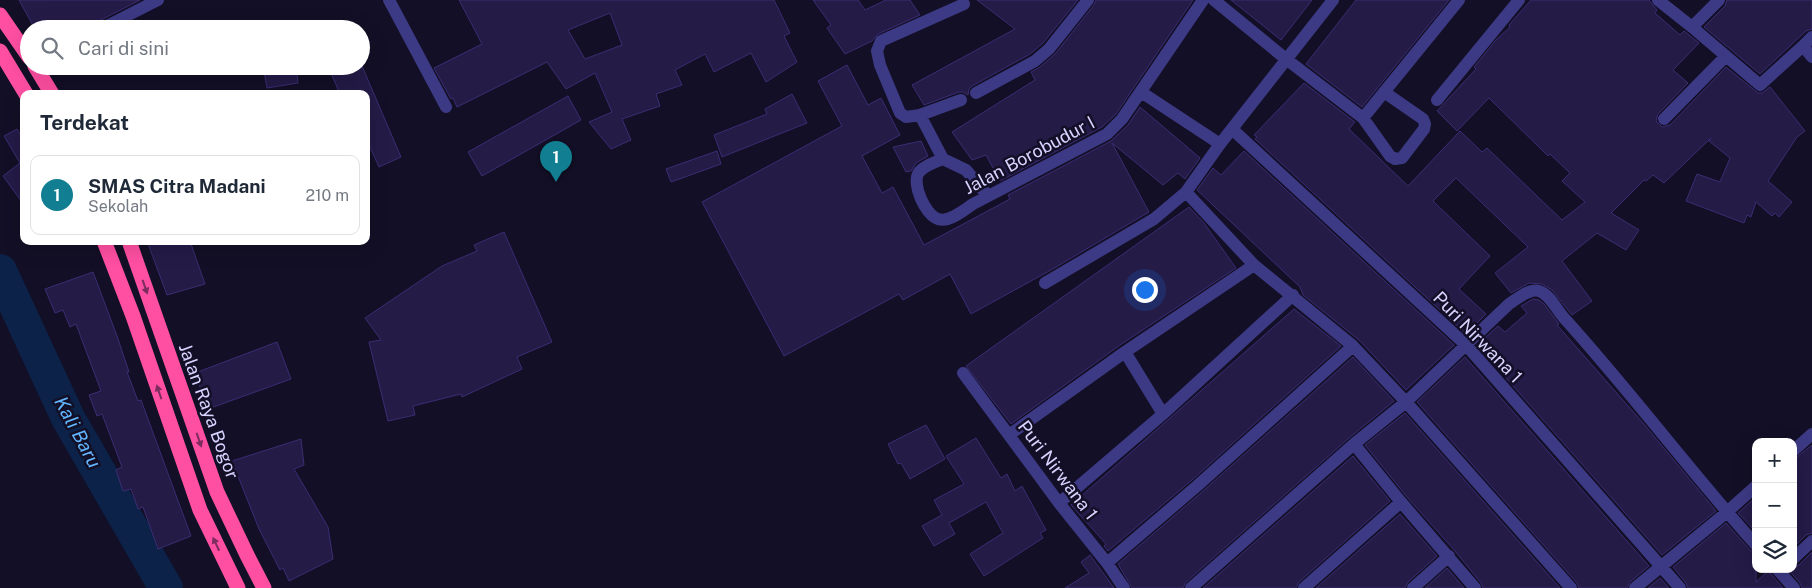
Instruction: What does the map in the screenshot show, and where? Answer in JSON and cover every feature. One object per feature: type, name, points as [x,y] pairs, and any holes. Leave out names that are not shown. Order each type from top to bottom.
[{"type":"highway","points":[[0,15],[20,44]]},
{"type":"highway","points":[[0,52],[24,90]]},
{"type":"highway","points":[[40,75],[50,90]]},
{"type":"highway","points":[[106,245],[133,316],[200,510],[238,588]]},
{"type":"highway","name":"Jalan Raya Bogor","points":[[130,245],[217,492],[246,555],[264,588]]},
{"type":"highway","points":[[133,316],[153,310]]},
{"type":"highway","points":[[139,335],[159,328]]},
{"type":"street","points":[[119,20],[158,0]]},
{"type":"street","points":[[389,0],[446,107]]},
{"type":"street","points":[[976,93],[1035,61],[1049,49],[1088,0]]},
{"type":"street","name":"Jalan Borobudur I","points":[[943,159],[924,168],[918,173],[917,178],[919,195],[925,208],[937,219],[950,218],[1107,134],[1122,119],[1203,0]]},
{"type":"street","points":[[1214,0],[1286,59],[1363,118],[1390,156],[1395,159],[1402,158],[1424,129],[1424,120],[1384,92]]},
{"type":"street","points":[[1045,283],[1154,219],[1186,192],[1220,144],[1333,0]]},
{"type":"street","points":[[1363,118],[1459,0]]},
{"type":"street","points":[[1437,100],[1520,0]]},
{"type":"street","points":[[1658,0],[1760,85],[1808,41],[1812,57]]},
{"type":"street","points":[[1692,27],[1719,0]]},
{"type":"street","points":[[961,100],[906,117],[900,112],[880,65],[877,51],[881,41],[964,4]]},
{"type":"street","points":[[1664,119],[1726,56]]},
{"type":"street","points":[[1141,92],[1220,144]]},
{"type":"street","points":[[920,114],[943,159],[966,170],[988,196]]},
{"type":"street","name":"Puri Nirwana 1","points":[[1232,129],[1466,346],[1680,588]]},
{"type":"street","points":[[1186,192],[1254,265],[1353,346],[1406,402],[1570,588]]},
{"type":"street","points":[[1010,435],[1125,352],[1254,265]]},
{"type":"street","points":[[1192,588],[1354,444],[1406,402],[1509,304],[1529,292],[1540,291],[1545,294],[1605,364],[1752,540]]},
{"type":"street","points":[[1059,503],[1163,414],[1293,295]]},
{"type":"street","points":[[1107,563],[1197,486],[1353,346]]},
{"type":"street","points":[[1125,352],[1163,414]]},
{"type":"street","name":"Puri Nirwana 1","points":[[963,373],[1124,588]]},
{"type":"street","points":[[1797,447],[1812,434]]},
{"type":"street","points":[[1354,444],[1475,588]]},
{"type":"street","points":[[1635,588],[1752,490]]},
{"type":"street","points":[[1304,588],[1401,502]]},
{"type":"street","points":[[1797,555],[1812,541]]},
{"type":"street","points":[[1413,588],[1449,556]]},
{"type":"street","points":[[1782,573],[1794,588]]},
{"type":"building","points":[[19,0],[140,0],[101,20],[30,20]]},
{"type":"building","points":[[459,0],[774,0],[790,33],[784,36],[797,62],[766,82],[751,53],[714,72],[705,54],[675,70],[682,85],[656,94],[660,106],[622,119],[631,140],[611,149],[589,122],[612,112],[595,73],[566,89],[547,62],[457,107],[434,68],[482,44]],"holes":[[[610,13],[622,45],[585,59],[568,30]]]},
{"type":"building","points":[[813,0],[858,0],[865,10],[886,0],[910,0],[920,15],[878,34],[872,41],[845,54],[827,28],[831,25]]},
{"type":"building","points":[[977,0],[1078,0],[1043,43],[1030,54],[972,86],[969,89],[968,95],[959,92],[924,105],[912,85],[1015,29]]},
{"type":"building","points":[[1096,0],[1193,0],[1116,114],[1102,127],[1000,181],[986,155],[972,160],[952,132],[1035,80],[1031,72],[1055,54]]},
{"type":"building","points":[[1231,0],[1312,0],[1281,40]]},
{"type":"building","points":[[1356,0],[1449,0],[1362,107],[1306,64]]},
{"type":"building","points":[[1531,0],[1649,0],[1657,10],[1655,13],[1680,35],[1684,31],[1699,43],[1673,70],[1688,83],[1658,114],[1656,121],[1662,127],[1670,125],[1726,67],[1758,93],[1762,93],[1770,87],[1805,131],[1797,137],[1768,181],[1792,202],[1779,217],[1775,213],[1772,216],[1756,202],[1751,217],[1747,215],[1744,223],[1686,201],[1697,174],[1720,182],[1730,158],[1709,141],[1711,138],[1664,183],[1653,175],[1646,181],[1644,180],[1611,213],[1639,230],[1626,250],[1597,233],[1562,261],[1592,301],[1572,315],[1552,290],[1542,284],[1529,283],[1511,293],[1495,273],[1528,247],[1456,178],[1433,201],[1490,256],[1459,289],[1486,314],[1466,334],[1255,139],[1257,137],[1254,135],[1304,83],[1355,122],[1349,129],[1408,186],[1460,131],[1482,152],[1487,148],[1562,220],[1585,202],[1562,181],[1570,173],[1550,154],[1548,156],[1489,98],[1457,131],[1437,111],[1476,69],[1474,67],[1496,40],[1510,27],[1509,25]]},
{"type":"building","points":[[1727,0],[1812,0],[1812,29],[1806,31],[1760,74],[1704,27],[1725,6]]},
{"type":"building","points":[[847,65],[868,105],[881,98],[900,135],[862,156],[882,193],[893,187],[924,245],[1010,199],[1008,195],[1111,141],[1128,125],[1140,107],[1200,158],[1185,179],[1178,173],[1163,185],[1112,143],[1149,212],[1051,270],[971,314],[950,274],[903,300],[899,294],[784,356],[702,202],[842,126],[818,81]]},
{"type":"building","points":[[265,75],[297,75],[298,83],[267,88]]},
{"type":"building","points":[[332,75],[366,75],[401,157],[379,167],[370,147],[370,90],[338,90]]},
{"type":"building","points":[[792,94],[807,123],[722,157],[714,135],[767,114],[765,109]]},
{"type":"building","points":[[568,96],[581,120],[482,176],[468,152]]},
{"type":"building","points":[[17,129],[20,134],[20,163],[4,136]]},
{"type":"building","points":[[921,141],[928,156],[916,163],[911,171],[906,172],[893,147]]},
{"type":"building","points":[[717,151],[721,164],[671,182],[666,169]]},
{"type":"building","points":[[1244,151],[1454,345],[1406,390],[1359,340],[1303,295],[1300,287],[1197,190],[1213,168],[1221,175]]},
{"type":"building","points":[[20,163],[20,199],[3,176]]},
{"type":"building","points":[[1189,207],[1204,223],[1236,268],[1120,345],[1011,424],[966,366]]},
{"type":"building","points":[[504,232],[552,342],[517,357],[522,369],[462,397],[461,394],[413,406],[415,415],[388,421],[369,342],[381,340],[365,318],[442,266],[477,251],[474,245]]},
{"type":"building","points":[[148,245],[191,245],[205,284],[167,295]]},
{"type":"building","points":[[93,272],[117,336],[129,372],[127,372],[138,401],[141,400],[191,536],[158,549],[143,507],[138,509],[131,489],[123,491],[116,470],[122,467],[102,414],[97,416],[89,395],[101,391],[76,324],[70,327],[63,310],[55,313],[45,289]]},
{"type":"building","points":[[1533,299],[1539,300],[1544,304],[1559,324],[1557,325],[1643,423],[1716,511],[1662,555],[1477,345],[1498,326],[1505,332],[1527,313],[1521,306]]},
{"type":"building","points":[[1294,309],[1341,346],[1192,480],[1108,551],[1104,546],[1106,544],[1071,505]]},
{"type":"building","points":[[277,342],[291,379],[208,409],[195,373]]},
{"type":"building","points":[[1353,357],[1394,401],[1349,438],[1186,582],[1183,588],[1132,588],[1118,564]]},
{"type":"building","points":[[1465,357],[1649,566],[1630,582],[1627,588],[1579,588],[1577,583],[1417,402]]},
{"type":"building","points":[[1405,413],[1560,588],[1483,588],[1455,551],[1407,497],[1365,445]]},
{"type":"building","points":[[926,425],[945,459],[910,479],[901,463],[898,464],[888,444]]},
{"type":"building","points":[[976,438],[1001,478],[1007,474],[1015,491],[1022,486],[1046,530],[1040,533],[1043,538],[984,576],[970,554],[1003,533],[986,502],[949,523],[955,534],[934,546],[922,526],[942,515],[934,500],[964,484],[946,456]]},
{"type":"building","points":[[301,439],[304,465],[294,469],[328,527],[333,559],[289,581],[283,568],[280,570],[259,529],[232,461]]},
{"type":"building","points":[[1812,445],[1812,533],[1806,535],[1797,544],[1797,483],[1797,457]]},
{"type":"building","points":[[1353,456],[1390,501],[1299,582],[1296,588],[1203,588]]},
{"type":"building","points":[[1752,501],[1752,528],[1738,513]]},
{"type":"building","points":[[1400,514],[1437,556],[1408,582],[1405,588],[1316,588]]},
{"type":"building","points":[[1726,523],[1752,551],[1752,573],[1756,573],[1756,582],[1766,573],[1770,573],[1783,588],[1688,588],[1673,567]]},
{"type":"building","points":[[1812,552],[1812,588],[1802,588],[1791,573],[1797,573],[1797,566]]},
{"type":"building","points":[[1090,555],[1114,588],[1065,588],[1089,573],[1081,562]]},
{"type":"building","points":[[1447,568],[1464,588],[1425,588]]},
{"type":"building","points":[[1660,578],[1669,588],[1648,588]]},
{"type":"waterway","name":"Kali Baru","points":[[0,271],[68,418],[166,588]]},
{"type":"place","name":"SMAS Citra Madani","points":[[556,182]]}]
